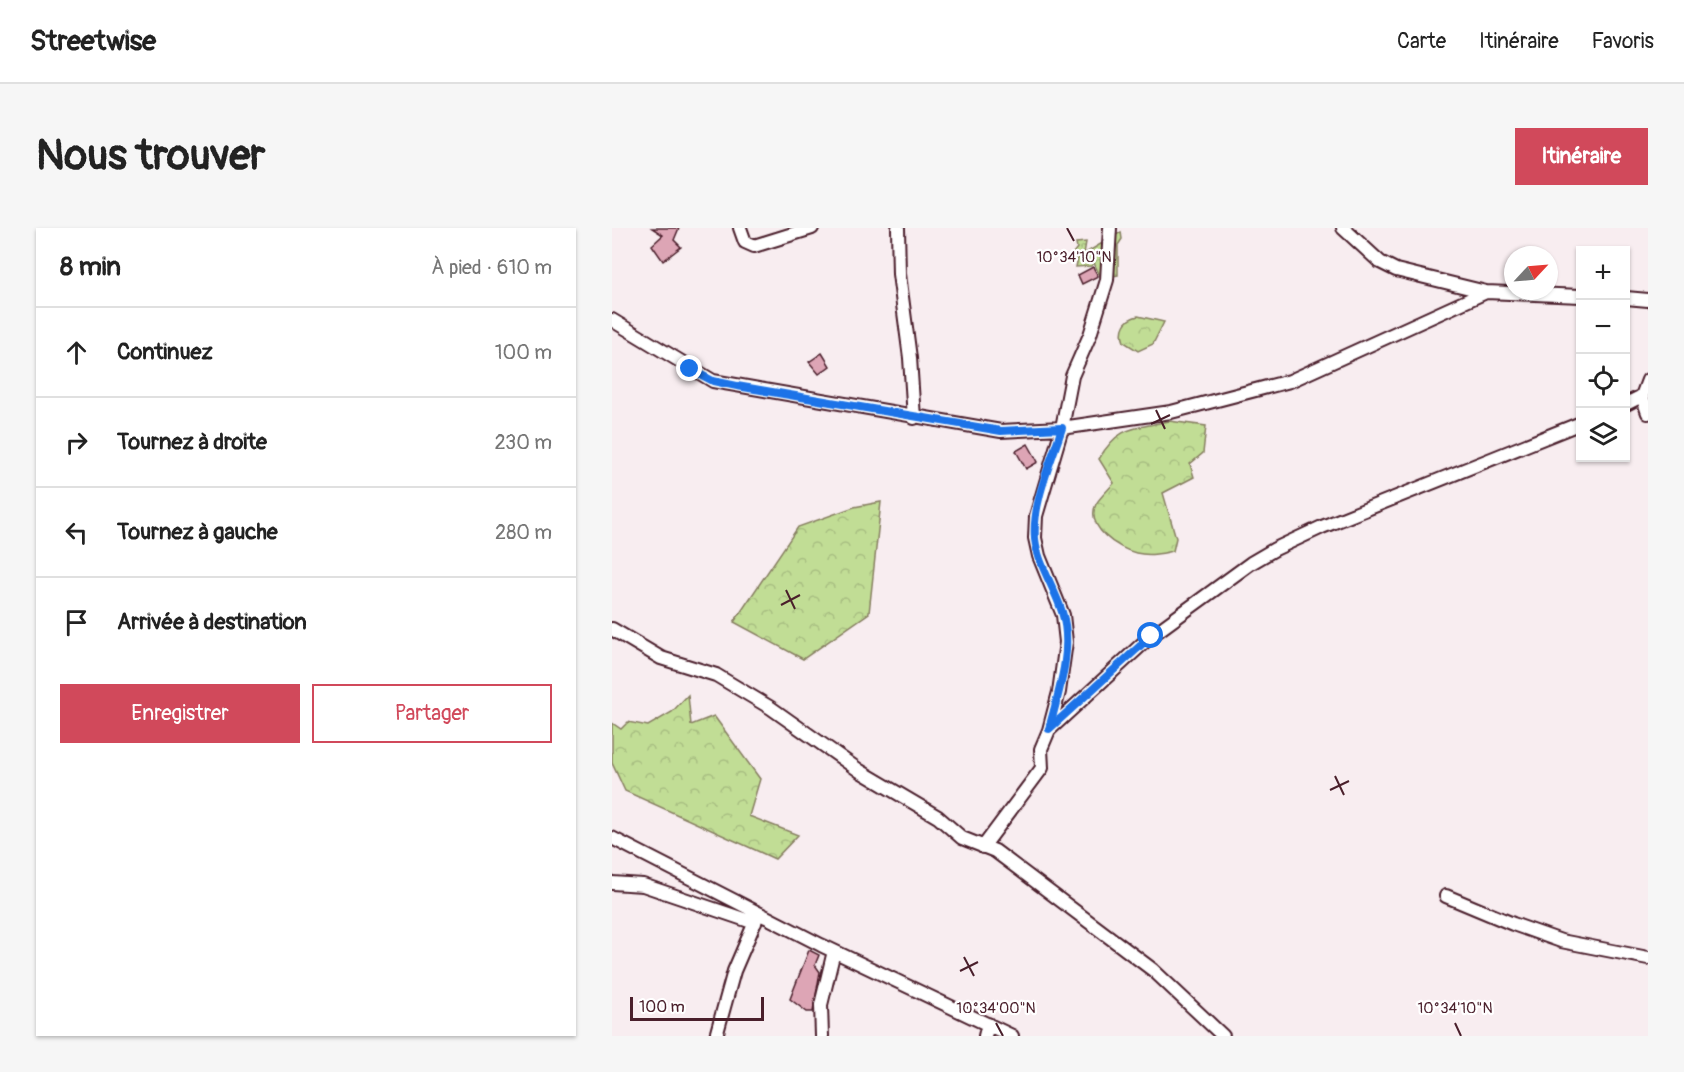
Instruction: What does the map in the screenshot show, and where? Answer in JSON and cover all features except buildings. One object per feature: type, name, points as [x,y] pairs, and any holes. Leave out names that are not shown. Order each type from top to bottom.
[{"type":"street","points":[[740,228],[745,242],[754,246],[812,228]]},
{"type":"street","points":[[898,228],[899,274],[915,418]]},
{"type":"street","points":[[984,847],[1042,768],[1041,748],[1049,729],[1059,692],[1066,642],[1063,615],[1039,556],[1036,527],[1044,484],[1062,428],[1072,376],[1090,335],[1107,280],[1110,228]]},
{"type":"street","points":[[1343,228],[1380,262],[1396,270],[1486,292],[1576,296]]},
{"type":"street","points":[[612,320],[713,381],[915,418],[1001,431],[1062,428],[1171,412],[1290,381],[1486,292]]},
{"type":"street","points":[[1630,298],[1648,300]]},
{"type":"street","points":[[1648,380],[1642,396],[1648,413]]},
{"type":"street","points":[[1630,402],[1642,396]]},
{"type":"street","points":[[1049,729],[1151,636],[1236,573],[1275,549],[1322,527],[1576,425]]},
{"type":"street","points":[[612,630],[661,658],[716,675],[771,708],[860,771],[938,817],[962,838],[1011,862],[1128,950],[1223,1036]]},
{"type":"street","points":[[612,838],[757,918],[834,951],[986,1030],[1012,1036]]},
{"type":"street","points":[[612,883],[643,885],[757,918]]},
{"type":"street","points":[[1446,896],[1513,924],[1562,940],[1648,958]]},
{"type":"street","points":[[717,1036],[734,971],[757,918]]},
{"type":"street","points":[[822,1036],[820,1005],[834,951]]},
{"type":"green space","points":[[1121,232],[1122,239],[1118,245],[1118,275],[1101,278],[1094,263],[1091,266],[1076,267],[1078,258],[1071,261],[1070,257],[1077,248],[1076,243],[1086,242],[1084,254]]},
{"type":"green space","points":[[1133,317],[1164,322],[1153,344],[1138,351],[1124,342],[1122,333],[1124,325]]},
{"type":"green space","points":[[1169,421],[1206,426],[1203,453],[1190,464],[1194,477],[1163,493],[1176,538],[1173,551],[1154,554],[1136,553],[1121,547],[1105,536],[1095,521],[1096,504],[1114,483],[1099,459],[1113,440],[1128,430]]},
{"type":"green space","points":[[881,502],[869,613],[803,659],[734,622],[798,527],[854,507]]},
{"type":"green space","points":[[688,695],[691,725],[714,716],[760,779],[749,816],[798,835],[775,859],[625,791],[612,763],[612,723],[621,729],[628,722],[648,726],[672,712]]},
{"type":"route","points":[[690,369],[713,381],[929,420],[1001,431],[1062,428],[1036,516],[1035,538],[1044,570],[1053,586],[1063,615],[1066,642],[1059,692],[1049,729],[1151,636]]}]
